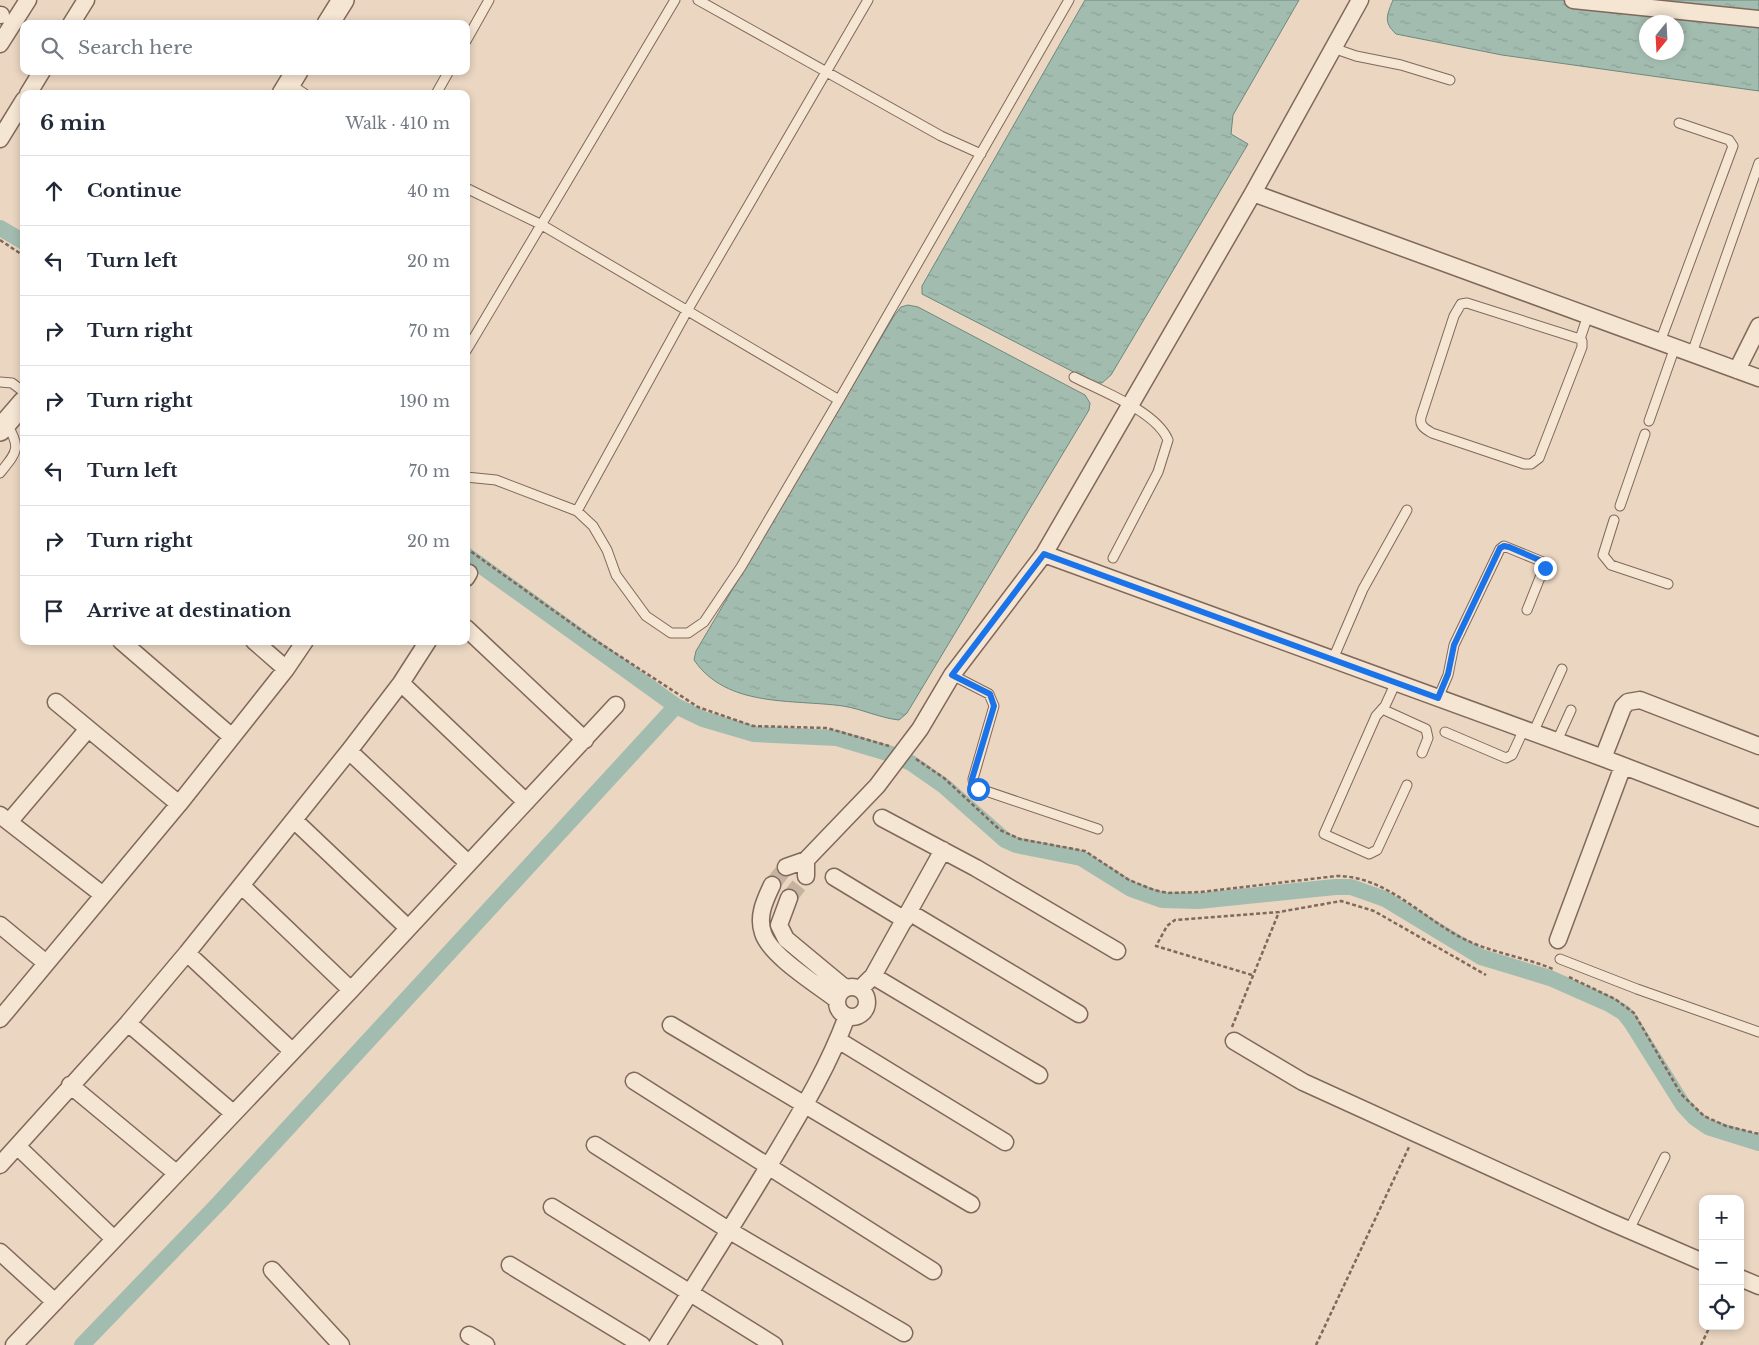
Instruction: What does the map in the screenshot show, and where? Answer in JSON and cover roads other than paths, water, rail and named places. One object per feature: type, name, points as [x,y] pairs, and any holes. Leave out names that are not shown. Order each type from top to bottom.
[{"type":"street","points":[[0,44],[28,0]]},
{"type":"street","points":[[74,20],[86,0]]},
{"type":"street","points":[[330,20],[343,0]]},
{"type":"street","points":[[786,867],[806,868],[877,786],[920,728],[952,675],[1044,554],[1253,193],[1360,0]]},
{"type":"street","points":[[1572,0],[1759,19]]},
{"type":"street","points":[[30,90],[40,75]]},
{"type":"street","points":[[0,139],[20,106]]},
{"type":"street","points":[[1253,193],[1759,378]]},
{"type":"street","points":[[1737,370],[1759,326]]},
{"type":"street","points":[[3,427],[20,407]]},
{"type":"street","points":[[1044,554],[1557,741],[1759,818]]},
{"type":"street","points":[[470,632],[584,740]]},
{"type":"street","points":[[126,645],[232,737]]},
{"type":"street","points":[[259,645],[286,668]]},
{"type":"street","points":[[0,1018],[178,804],[302,645]]},
{"type":"street","points":[[0,1165],[70,1085],[128,1024],[242,886],[401,683],[425,645]]},
{"type":"street","points":[[401,683],[526,802]]},
{"type":"street","points":[[1603,758],[1623,707],[1634,700],[1640,700],[1759,746]]},
{"type":"street","points":[[56,702],[178,804]]},
{"type":"street","points":[[14,1345],[351,990],[616,705]]},
{"type":"street","points":[[88,729],[4,818],[103,894]]},
{"type":"street","points":[[349,751],[468,863]]},
{"type":"street","points":[[1558,940],[1623,766]]},
{"type":"street","points":[[882,818],[943,850],[1117,950]]},
{"type":"street","points":[[294,820],[408,928]]},
{"type":"street","points":[[772,885],[762,908],[763,934],[780,956],[847,992],[866,996],[867,1006],[861,1014],[847,1016],[839,1010],[847,992],[873,976],[943,850]]},
{"type":"street","points":[[834,877],[907,916],[1078,1014]]},
{"type":"street","points":[[242,886],[351,990]]},
{"type":"street","points":[[789,898],[779,925],[786,940],[847,992]]},
{"type":"street","points":[[0,924],[46,963]]},
{"type":"street","points":[[187,953],[292,1051]]},
{"type":"street","points":[[873,976],[1039,1076]]},
{"type":"street","points":[[657,1345],[730,1231],[806,1106],[838,1040],[847,1016]]},
{"type":"street","points":[[128,1024],[233,1113]]},
{"type":"street","points":[[671,1025],[971,1204]]},
{"type":"street","points":[[838,1040],[1005,1142]]},
{"type":"street","points":[[1234,1041],[1303,1082],[1699,1260]]},
{"type":"street","points":[[634,1081],[933,1271]]},
{"type":"street","points":[[70,1085],[176,1173]]},
{"type":"street","points":[[17,1146],[114,1239]]},
{"type":"street","points":[[595,1146],[730,1231],[904,1333]]},
{"type":"street","points":[[552,1207],[688,1294],[774,1345]]},
{"type":"street","points":[[0,1252],[55,1302]]},
{"type":"street","points":[[510,1265],[642,1345]]},
{"type":"street","points":[[272,1270],[341,1345]]},
{"type":"street","points":[[1744,1280],[1759,1286]]},
{"type":"street","points":[[469,1335],[486,1345]]},
{"type":"lane","points":[[470,34],[489,0]]},
{"type":"lane","points":[[470,344],[675,0]]},
{"type":"lane","points":[[698,0],[941,136],[980,154]]},
{"type":"lane","points":[[577,511],[687,311],[868,0]]},
{"type":"lane","points":[[470,477],[496,480],[577,511],[593,526],[607,550],[616,575],[646,616],[671,632],[688,633],[704,622],[741,567],[839,400],[1069,0]]},
{"type":"lane","points":[[1333,48],[1356,56],[1401,65],[1450,80]]},
{"type":"lane","points":[[438,90],[447,75]]},
{"type":"lane","points":[[1649,421],[1668,344],[1733,146],[1729,140],[1679,123]]},
{"type":"lane","points":[[1692,353],[1759,163]]},
{"type":"lane","points":[[470,190],[542,225],[839,400]]},
{"type":"lane","points":[[1580,339],[1467,303],[1461,304],[1454,316],[1420,420],[1421,426],[1432,433],[1524,464],[1535,462],[1539,458],[1582,348],[1582,341],[1580,339],[1588,315]]},
{"type":"lane","points":[[1074,377],[1130,406],[1155,423],[1164,432],[1168,440],[1158,472],[1113,558]]},
{"type":"lane","points":[[0,382],[12,383],[20,389]]},
{"type":"lane","points":[[0,473],[14,456],[18,447],[15,438],[3,427]]},
{"type":"lane","points":[[1620,506],[1645,434]]},
{"type":"lane","points":[[1333,659],[1363,589],[1407,510]]},
{"type":"lane","points":[[1614,520],[1603,555],[1607,562],[1668,584]]},
{"type":"lane","points":[[1438,698],[1448,674],[1454,645],[1500,548],[1504,546],[1544,562],[1545,565],[1527,610]]},
{"type":"lane","points":[[1445,732],[1506,758],[1512,756],[1529,731],[1562,669]]},
{"type":"lane","points":[[952,675],[990,694],[993,700],[994,706],[972,779],[974,786],[1098,829]]},
{"type":"lane","points":[[1396,682],[1348,777],[1324,834],[1369,854],[1373,853],[1377,850],[1407,785]]},
{"type":"lane","points":[[1382,709],[1426,729],[1428,738],[1422,752]]},
{"type":"lane","points":[[1557,741],[1571,710]]},
{"type":"lane","points":[[1560,959],[1637,989],[1759,1032]]},
{"type":"lane","points":[[1629,1230],[1665,1157]]},
{"type":"water","points":[[1085,0],[1299,0],[1233,115],[1231,134],[1248,144],[1111,375],[1102,383],[1095,383],[922,294],[922,286]]},
{"type":"water","points":[[1393,0],[1759,0],[1759,91],[1502,55],[1396,34],[1389,26],[1388,14]]},
{"type":"water","points":[[908,305],[918,307],[1085,395],[1090,403],[1089,410],[907,713],[899,720],[843,706],[762,698],[742,694],[724,686],[708,675],[694,660],[696,651],[894,316],[901,307]]},
{"type":"waterway","points":[[0,228],[20,240]]},
{"type":"waterway","points":[[470,558],[676,706],[703,719],[754,734],[837,738],[891,754],[911,763],[944,786],[1005,840],[1016,845],[1081,858],[1131,889],[1162,900],[1198,901],[1351,887],[1385,899],[1481,957],[1550,978],[1609,1004],[1624,1013],[1683,1105],[1695,1118],[1708,1127],[1759,1143]]},
{"type":"waterway","points":[[82,1345],[219,1203],[676,706]]},
{"type":"tunnel","points":[[772,885],[786,867]]},
{"type":"tunnel","points":[[789,898],[806,876]]}]
